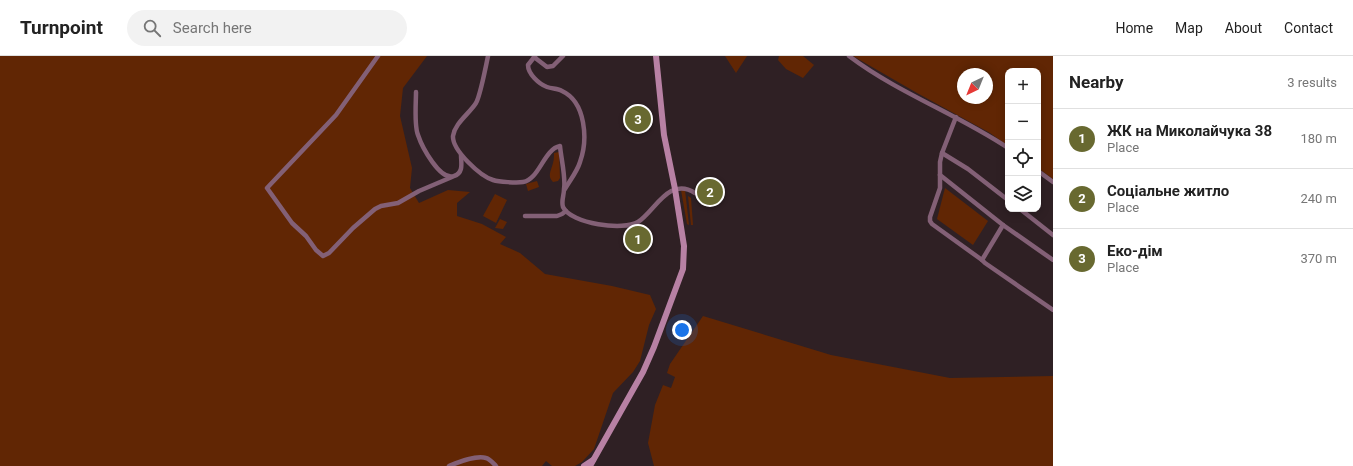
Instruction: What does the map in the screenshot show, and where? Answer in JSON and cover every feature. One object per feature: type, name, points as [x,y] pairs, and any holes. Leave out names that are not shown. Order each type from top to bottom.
[{"type":"street","points":[[378,56],[356,89],[336,115],[267,188],[292,223],[306,236],[316,250],[323,256],[329,253],[353,228],[375,209],[381,206],[398,203],[419,191],[460,172],[462,167],[461,155]]},
{"type":"street","points":[[488,56],[476,103],[460,123],[454,134],[454,143],[461,155],[480,172],[493,180],[524,182],[531,178],[545,158],[556,147],[560,146],[564,189],[562,200],[564,208],[575,218],[588,223],[627,226],[637,222],[666,194],[675,189],[685,189],[695,193]]},
{"type":"street","points":[[487,62],[492,56]]},
{"type":"street","points":[[563,56],[556,64],[550,67],[544,66],[534,56],[528,65],[528,68],[534,78],[544,86],[562,90],[567,94],[577,104],[582,116],[585,146],[583,155],[576,172],[564,189]]},
{"type":"street","points":[[584,466],[592,463],[643,372],[683,270],[684,246],[675,189],[664,135],[656,56]]},
{"type":"street","points":[[849,56],[877,75],[956,117],[1005,146]]},
{"type":"street","points":[[416,92],[417,134],[425,152],[437,167],[447,176],[452,177]]},
{"type":"street","points":[[956,117],[942,153],[940,188],[930,217],[932,224],[1053,310]]},
{"type":"street","points":[[942,153],[968,169],[1005,198]]},
{"type":"street","points":[[1041,173],[1053,182]]},
{"type":"street","points":[[940,175],[1003,225],[1053,260]]},
{"type":"street","points":[[525,216],[557,216],[566,211]]},
{"type":"street","points":[[1024,212],[1053,235]]},
{"type":"street","points":[[982,260],[1003,225]]},
{"type":"street","points":[[449,466],[481,458],[488,458],[496,466]]},
{"type":"shaded area","points":[[0,56],[427,56],[403,88],[400,116],[412,168],[410,188],[419,203],[448,190],[470,192],[457,203],[457,216],[482,224],[506,237],[500,244],[520,253],[545,274],[612,286],[650,295],[656,309],[649,325],[640,361],[633,372],[613,393],[594,449],[582,462],[575,466],[552,466],[546,461],[542,466],[0,466]]},
{"type":"shaded area","points":[[725,56],[747,56],[736,73]]},
{"type":"shaded area","points":[[779,56],[803,56],[814,65],[803,78],[786,69],[778,60]]},
{"type":"shaded area","points":[[853,56],[1053,56],[1053,179],[1041,170],[1041,68],[1005,68],[1005,144],[990,133]]},
{"type":"shaded area","points":[[645,123],[646,128],[633,129],[633,124]]},
{"type":"shaded area","points":[[559,152],[560,178],[558,181],[553,182],[550,175],[554,161],[554,153]]},
{"type":"shaded area","points":[[537,181],[539,187],[528,191],[526,184]]},
{"type":"shaded area","points":[[945,188],[988,221],[973,245],[937,219]]},
{"type":"shaded area","points":[[681,190],[685,190],[689,225],[687,224]]},
{"type":"shaded area","points":[[495,194],[507,200],[496,223],[483,216]]},
{"type":"shaded area","points":[[688,196],[691,198],[693,225],[691,225]]},
{"type":"shaded area","points":[[500,219],[507,222],[503,229],[495,228]]},
{"type":"shaded area","points":[[703,316],[831,355],[950,378],[1053,376],[1053,466],[654,466],[648,443],[655,405],[663,385],[671,388],[675,377],[667,373],[670,364]]},
{"type":"place","name":"Еко-дім","points":[[638,119]]},
{"type":"place","name":"Соціальне житло","points":[[710,192]]},
{"type":"place","name":"ЖК на Миколайчука 38","points":[[638,239]]}]
